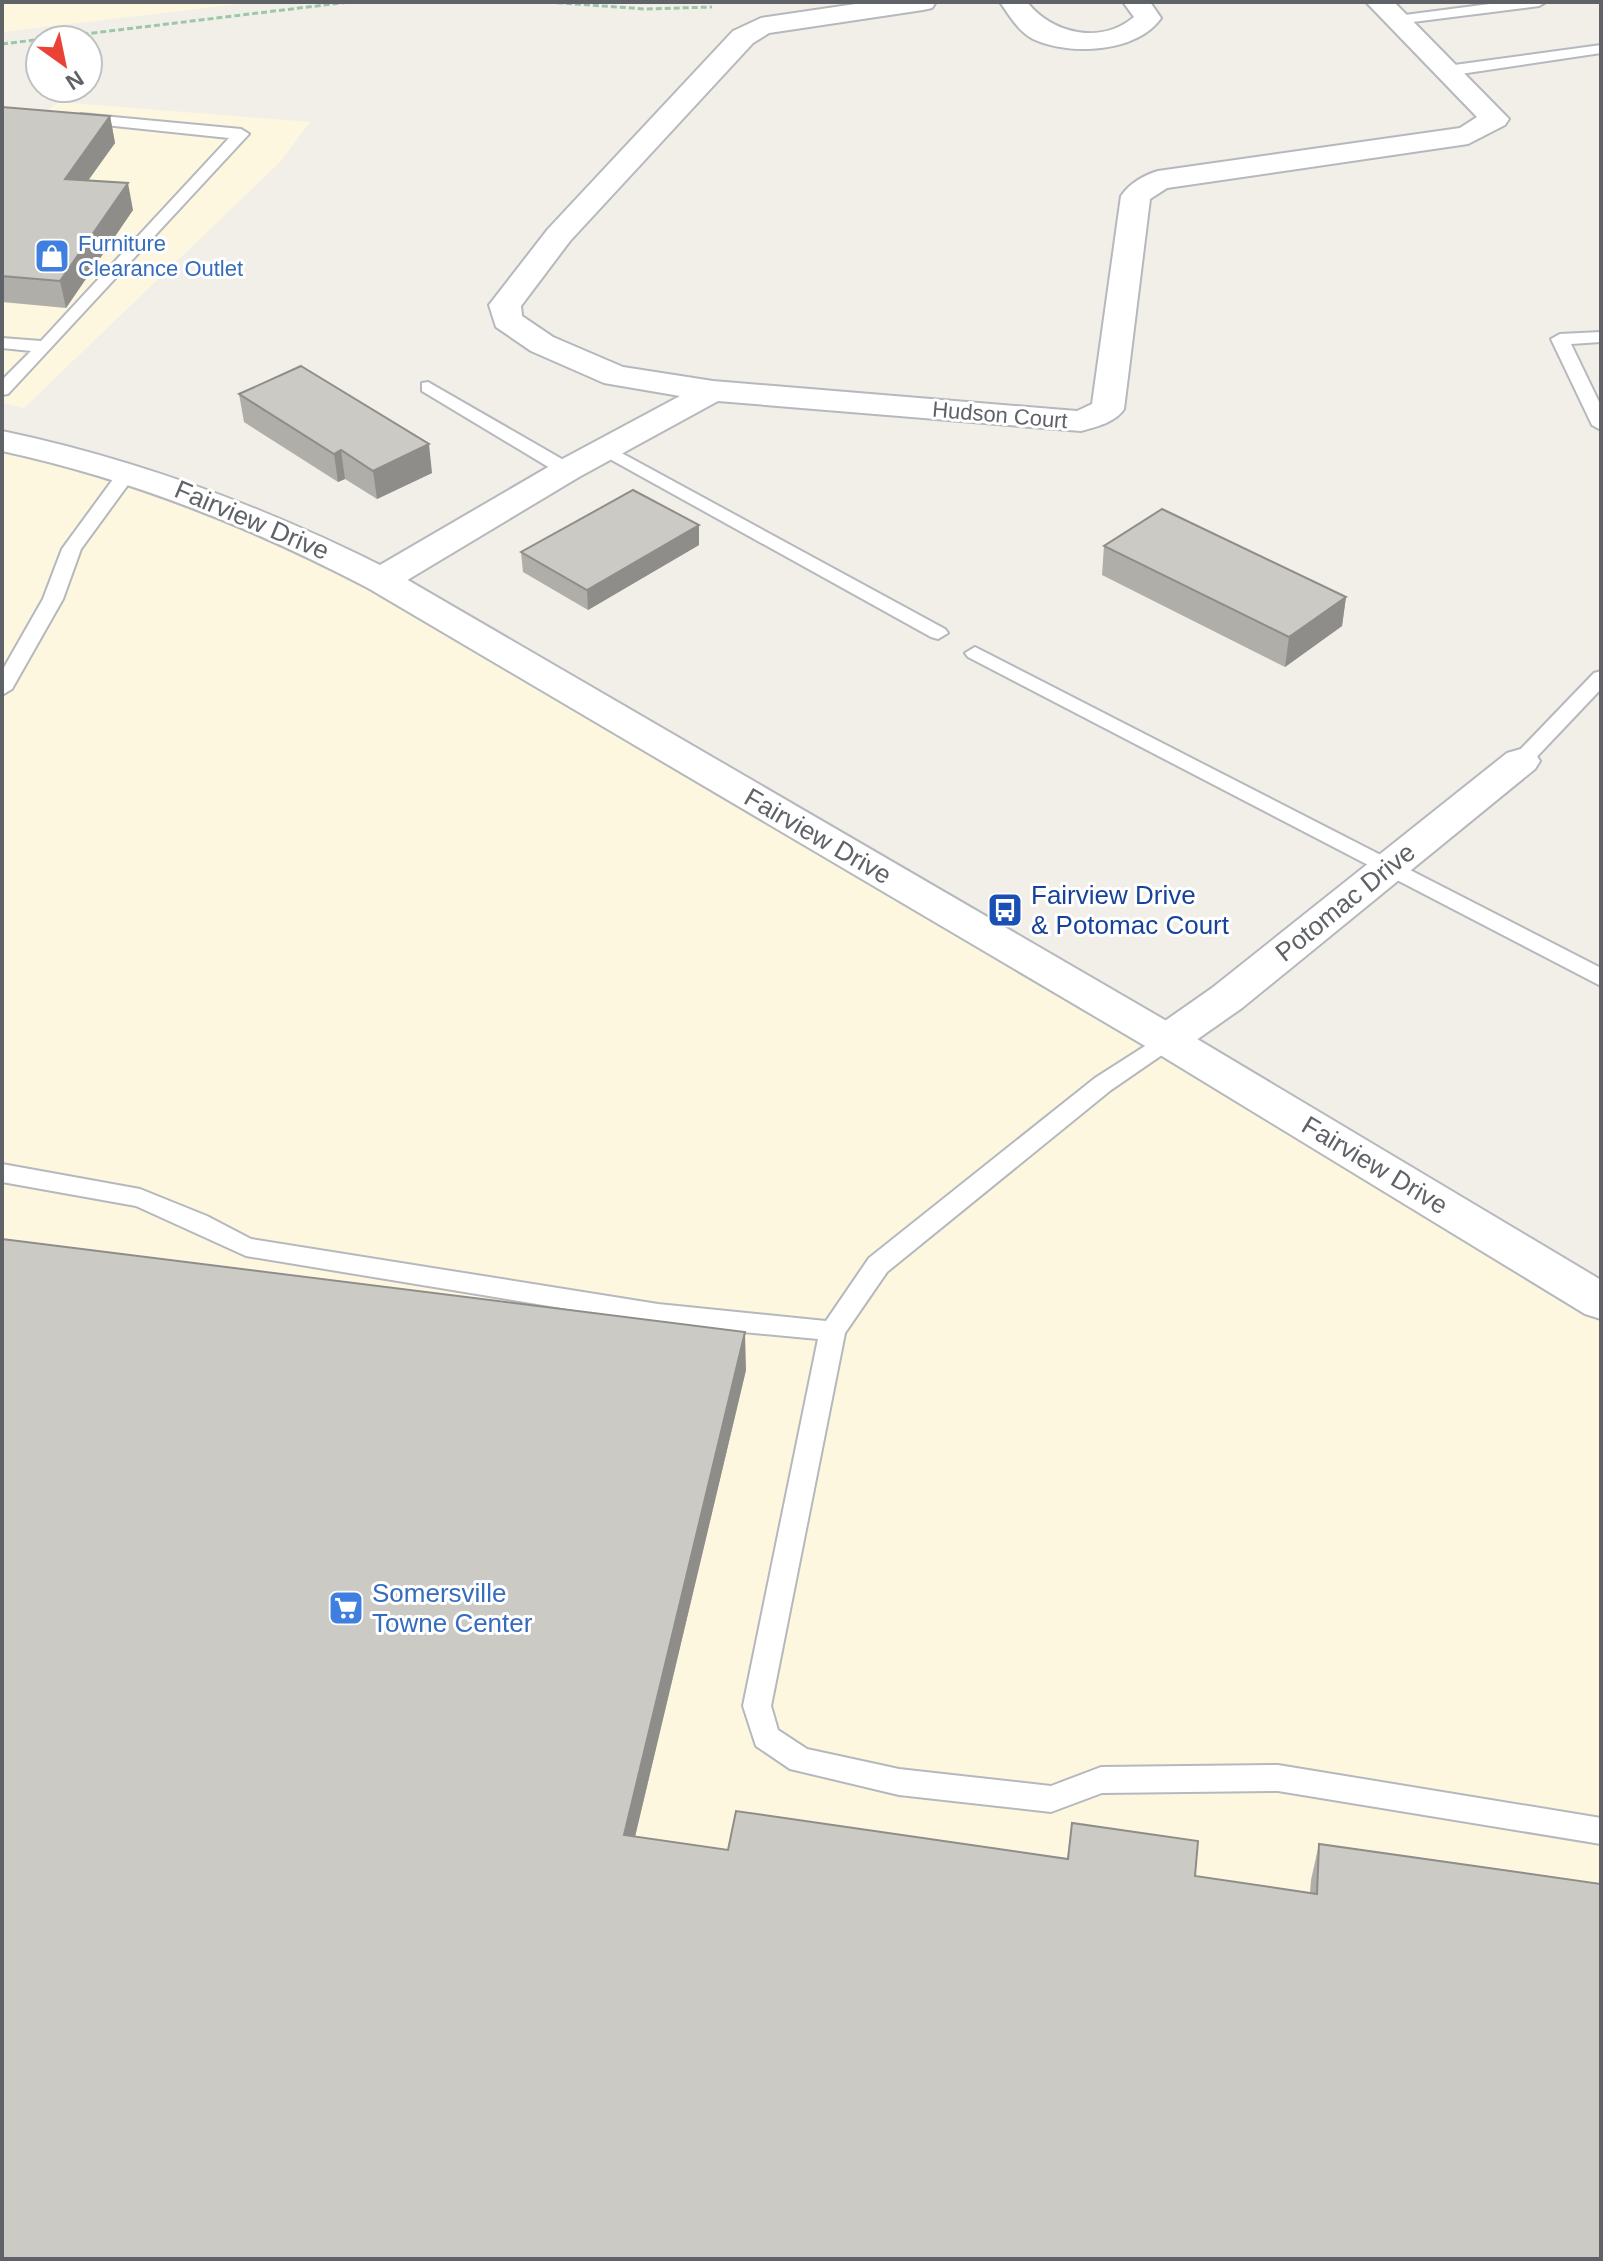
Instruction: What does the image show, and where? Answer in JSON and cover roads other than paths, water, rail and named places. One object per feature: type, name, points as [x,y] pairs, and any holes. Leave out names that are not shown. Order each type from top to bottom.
[{"type":"street","points":[[713,391],[615,376],[514,328],[507,320],[505,305],[559,235],[743,37],[761,26],[923,2]]},
{"type":"street","points":[[1013,2],[1033,27],[1047,35],[1073,40],[1116,36],[1145,24],[1148,18],[1136,2]]},
{"type":"street","name":"Hudson Court","points":[[713,391],[1081,421],[1108,409],[1136,196],[1158,180],[1468,135],[1495,119],[1388,11]]},
{"type":"street","points":[[381,580],[567,470],[713,391]]},
{"type":"street","name":"Fairview Drive","points":[[2,441],[129,471],[243,511],[381,580],[1167,1040],[1601,1302]]},
{"type":"street","name":"Potomac Drive","points":[[1167,1040],[1227,998],[1521,761]]},
{"type":"lane","points":[[1388,11],[1539,2]]},
{"type":"lane","points":[[1447,71],[1601,49]]},
{"type":"lane","points":[[2,390],[241,134],[69,118]]},
{"type":"lane","points":[[1601,337],[1560,339],[1601,425]]},
{"type":"lane","points":[[2,343],[45,347]]},
{"type":"lane","points":[[428,387],[567,470]]},
{"type":"lane","points":[[605,449],[938,633]]},
{"type":"lane","points":[[2,689],[53,599],[72,549],[129,471]]},
{"type":"lane","points":[[975,653],[1079,710],[1389,865],[1601,978]]},
{"type":"lane","points":[[1521,761],[1601,677]]},
{"type":"lane","points":[[1167,1040],[1103,1084],[878,1265],[833,1331],[757,1706],[766,1737],[800,1760],[899,1782],[1051,1799],[1101,1780],[1278,1778],[1601,1831]]},
{"type":"lane","points":[[2,1173],[140,1198],[246,1247],[658,1314],[833,1331]]},
{"type":"place","name":"Furniture Clearance Outlet","points":[[52,256]]},
{"type":"place","name":"Fairview Drive & Potomac Court","points":[[1005,910]]},
{"type":"place","name":"Somersville Towne Center","points":[[346,1608]]}]
